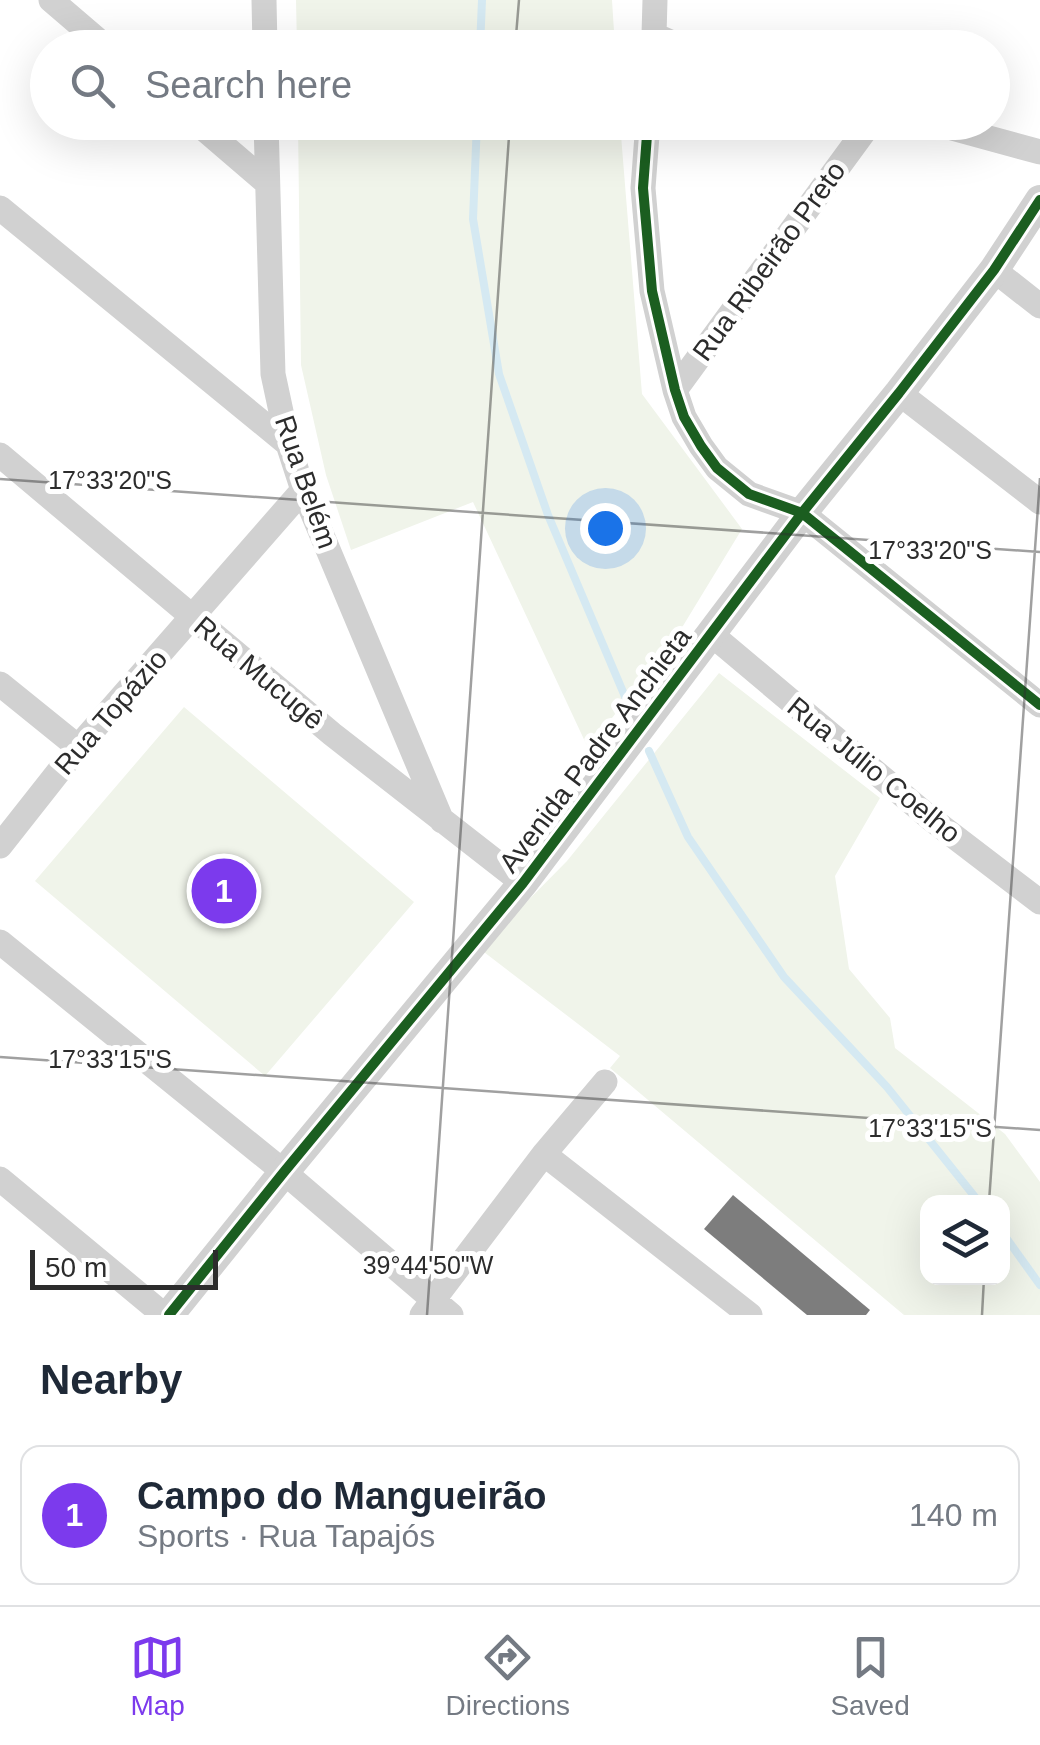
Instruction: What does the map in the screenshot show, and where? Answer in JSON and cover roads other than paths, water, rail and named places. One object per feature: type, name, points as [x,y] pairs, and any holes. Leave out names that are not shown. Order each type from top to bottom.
[{"type":"street","points":[[51,0],[86,30]]},
{"type":"street","points":[[264,0],[264,30]]},
{"type":"street","points":[[654,30],[655,0]]},
{"type":"street","points":[[217,140],[266,182]]},
{"type":"street","name":"Rua Belém","points":[[266,140],[273,374],[288,444],[303,490],[442,821]]},
{"type":"street","points":[[647,140],[643,188],[652,291],[675,390]]},
{"type":"street","name":"Rua Ribeirão Preto","points":[[858,140],[675,390],[684,416],[717,468],[749,494],[802,514],[1040,705]]},
{"type":"street","points":[[996,140],[1040,152]]},
{"type":"street","name":"Avenida Padre Anchieta","points":[[166,1315],[523,884],[802,514],[994,270],[1040,200]]},
{"type":"street","points":[[0,208],[288,444]]},
{"type":"street","points":[[994,270],[1040,306]]},
{"type":"street","points":[[899,393],[1040,502]]},
{"type":"street","name":"Rua Mucugê","points":[[0,456],[192,618],[523,884]]},
{"type":"street","name":"Rua Topázio","points":[[0,846],[78,747],[303,490]]},
{"type":"street","name":"Rua Júlio Coelho","points":[[711,634],[930,818],[1040,902]]},
{"type":"street","points":[[0,684],[78,747]]},
{"type":"street","points":[[0,942],[284,1172],[436,1310],[544,1154],[605,1082]]},
{"type":"street","points":[[544,1154],[750,1315]]},
{"type":"street","points":[[0,1179],[166,1315]]},
{"type":"waterway","points":[[481,30],[482,0]]},
{"type":"waterway","points":[[476,140],[473,219],[499,374],[548,515],[629,706]]},
{"type":"waterway","points":[[649,751],[688,837],[784,977],[887,1087],[973,1195]]},
{"type":"waterway","points":[[1010,1243],[1040,1285]]},
{"type":"place","name":"Campo do Mangueirão","points":[[224,891]]}]
